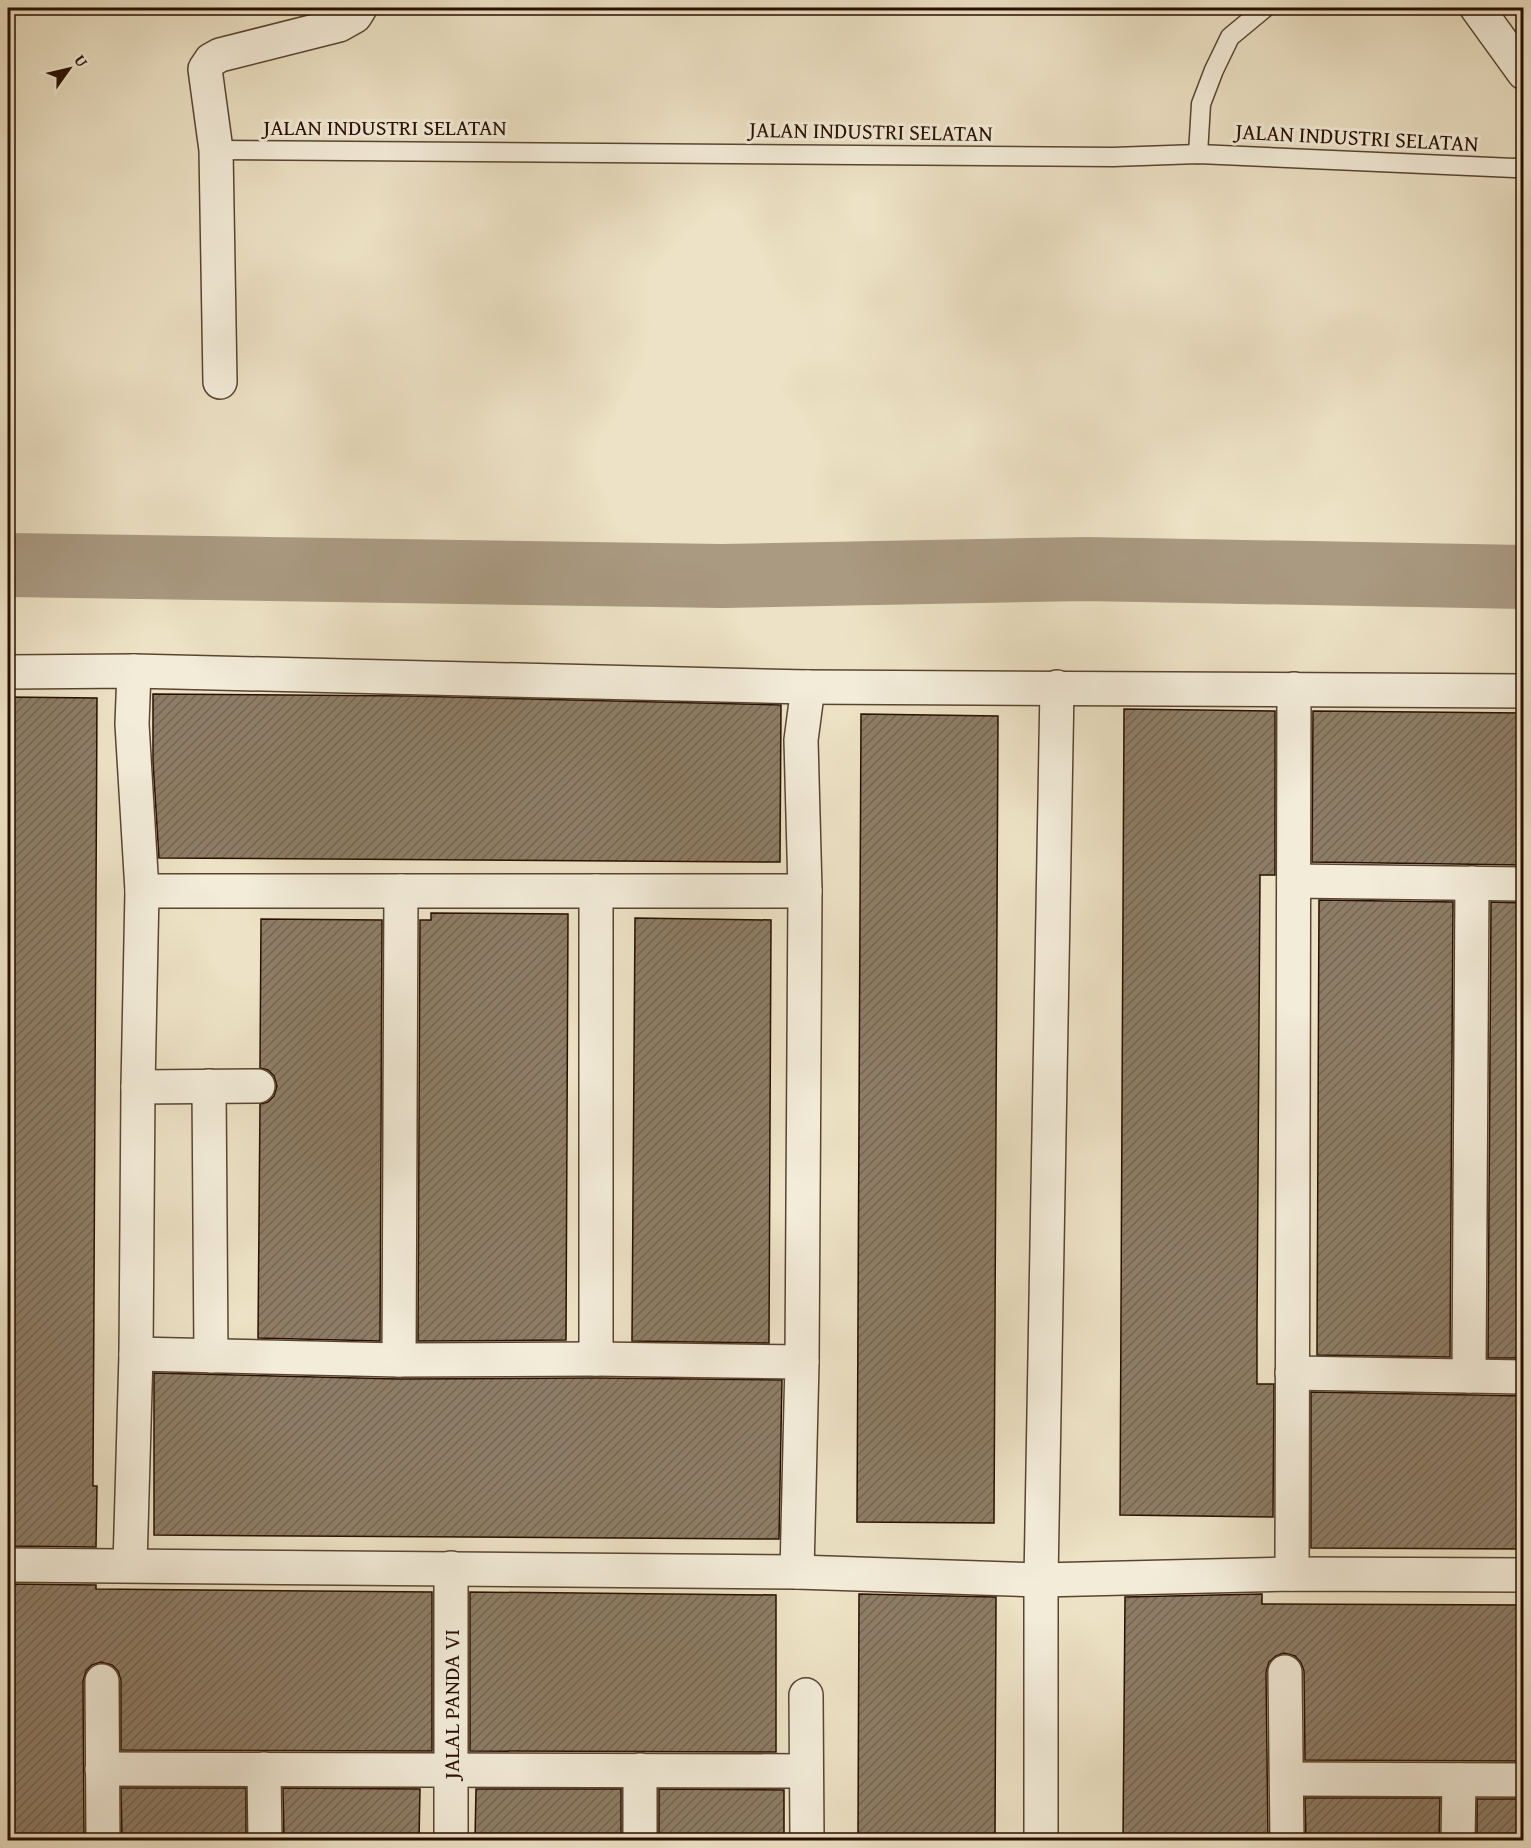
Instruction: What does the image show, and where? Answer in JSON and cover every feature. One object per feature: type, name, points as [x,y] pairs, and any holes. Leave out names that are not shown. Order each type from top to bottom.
[{"type":"street","points":[[220,382],[216,150],[205,69],[211,60],[220,55],[339,25],[355,16],[360,8]]},
{"type":"street","points":[[1477,8],[1524,73]]},
{"type":"street","points":[[8,672],[134,671],[808,687],[1524,691]]},
{"type":"street","points":[[130,1565],[136,1354],[142,891],[132,724],[134,671]]},
{"type":"street","points":[[797,1572],[802,1362],[805,891],[801,740],[808,687]]},
{"type":"street","points":[[1041,1840],[1041,1580],[1057,687]]},
{"type":"street","points":[[1292,1574],[1294,689]]},
{"type":"street","points":[[1294,881],[1524,884]]},
{"type":"street","points":[[1468,1376],[1472,883]]},
{"type":"street","points":[[142,891],[805,891]]},
{"type":"street","points":[[399,1360],[401,891]]},
{"type":"street","points":[[596,891],[597,1359]]},
{"type":"street","points":[[209,1086],[212,1356]]},
{"type":"street","points":[[138,1087],[258,1086]]},
{"type":"street","points":[[136,1354],[399,1360],[597,1359],[802,1362]]},
{"type":"street","points":[[1292,1373],[1524,1377]]},
{"type":"street","points":[[8,1565],[797,1572],[1041,1580],[1292,1574],[1524,1575]]},
{"type":"street","name":"JALAL PANDA VI","points":[[451,1840],[452,1568]]},
{"type":"street","points":[[1285,1672],[1287,1840]]},
{"type":"street","points":[[102,1681],[103,1840]]},
{"type":"street","points":[[806,1695],[807,1840]]},
{"type":"street","points":[[102,1769],[806,1771]]},
{"type":"street","points":[[264,1769],[265,1840]]},
{"type":"street","points":[[640,1770],[640,1840]]},
{"type":"street","points":[[1287,1779],[1524,1780]]},
{"type":"street","points":[[1458,1840],[1459,1780]]},
{"type":"lane","points":[[1198,154],[1201,104],[1214,69],[1230,37],[1265,8]]},
{"type":"lane","name":"JALAN INDUSTRI SELATAN","points":[[216,150],[1113,158],[1198,154],[1514,168],[1524,166]]},
{"type":"building","points":[[153,694],[409,696],[781,705],[780,862],[159,858],[153,762]]},
{"type":"building","points":[[8,697],[97,698],[93,1486],[97,1486],[96,1547],[8,1546]]},
{"type":"building","points":[[1124,709],[1275,711],[1275,875],[1260,875],[1257,1326],[1257,1384],[1274,1384],[1273,1517],[1120,1515]]},
{"type":"building","points":[[1313,711],[1524,713],[1524,865],[1312,862]]},
{"type":"building","points":[[861,714],[998,716],[994,1523],[857,1522]]},
{"type":"building","points":[[1319,900],[1453,902],[1450,1357],[1317,1355]]},
{"type":"building","points":[[1491,902],[1524,903],[1524,1358],[1488,1358]]},
{"type":"building","points":[[431,913],[568,914],[566,1340],[418,1341],[420,920],[431,920]]},
{"type":"building","points":[[635,918],[771,920],[769,1343],[632,1341]]},
{"type":"building","points":[[261,919],[382,920],[380,1341],[258,1338],[260,1104],[268,1102],[274,1096],[277,1086],[274,1076],[268,1070],[260,1068]]},
{"type":"building","points":[[154,1373],[399,1379],[782,1380],[779,1539],[154,1535]]},
{"type":"building","points":[[1311,1392],[1524,1396],[1524,1549],[1311,1548]]},
{"type":"building","points":[[8,1584],[96,1585],[96,1589],[432,1592],[432,1751],[121,1750],[121,1680],[118,1671],[112,1665],[101,1662],[92,1665],[86,1671],[83,1681],[84,1840],[8,1840]]},
{"type":"building","points":[[470,1592],[776,1595],[776,1752],[470,1751]]},
{"type":"building","points":[[859,1594],[996,1597],[995,1840],[858,1840]]},
{"type":"building","points":[[1262,1594],[1262,1604],[1524,1605],[1524,1761],[1305,1760],[1304,1671],[1295,1656],[1284,1653],[1269,1662],[1266,1672],[1268,1840],[1123,1840],[1125,1597]]},
{"type":"building","points":[[121,1788],[246,1788],[246,1840],[122,1840]]},
{"type":"building","points":[[283,1788],[420,1789],[419,1840],[284,1840]]},
{"type":"building","points":[[476,1789],[621,1789],[621,1840],[475,1840]]},
{"type":"building","points":[[659,1789],[784,1790],[784,1840],[659,1840]]},
{"type":"building","points":[[1305,1798],[1440,1798],[1439,1840],[1306,1840]]},
{"type":"building","points":[[1477,1799],[1524,1799],[1524,1840],[1477,1840]]},
{"type":"waterway","points":[[8,565],[722,576],[1086,569],[1524,577]]}]
